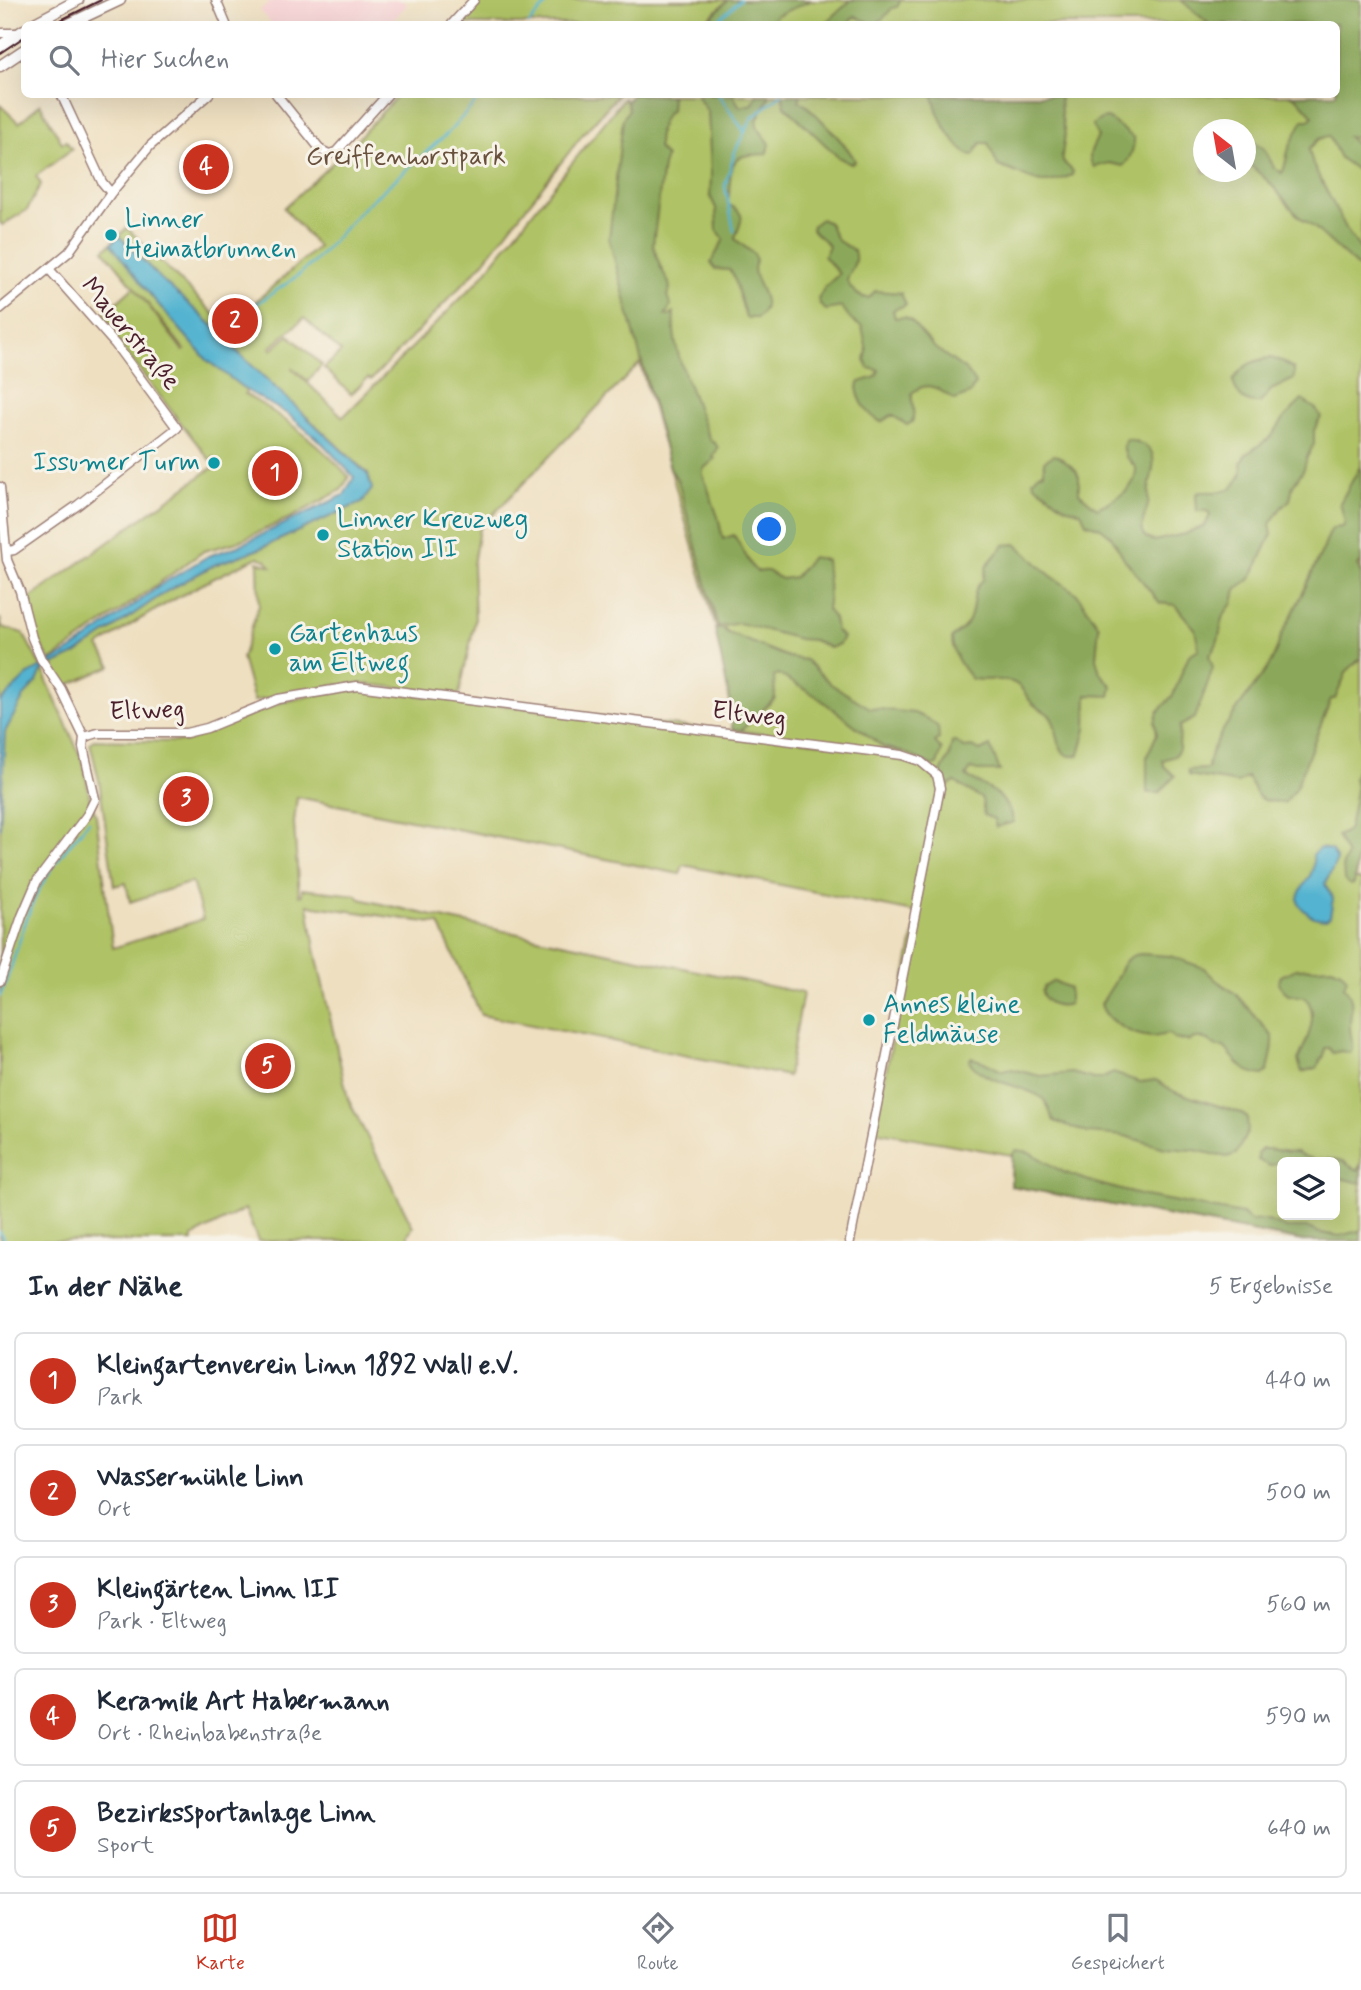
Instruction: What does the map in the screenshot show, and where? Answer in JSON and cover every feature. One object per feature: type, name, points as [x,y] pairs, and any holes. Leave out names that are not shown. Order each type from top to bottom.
[{"type":"main road","points":[[39,21],[78,0]]},
{"type":"main road","points":[[75,21],[120,0]]},
{"type":"main road","points":[[0,46],[21,32]]},
{"type":"main road","points":[[0,66],[20,56]]},
{"type":"street","points":[[216,0],[225,21]]},
{"type":"street","points":[[455,21],[474,0]]},
{"type":"street","points":[[0,33],[21,31]]},
{"type":"street","points":[[63,98],[102,182],[111,193]]},
{"type":"street","points":[[0,309],[69,252],[111,193],[150,146],[204,98]]},
{"type":"street","points":[[279,98],[321,150],[329,154],[336,152],[384,98]]},
{"type":"street","name":"Mauerstraße","points":[[5,557],[78,505],[177,426],[114,344],[49,270]]},
{"type":"street","points":[[0,487],[5,557],[20,591],[30,634],[84,737],[83,747],[95,799],[87,815],[37,881],[0,981]]},
{"type":"street","name":"Eltweg","points":[[84,737],[98,733],[186,733],[278,699],[332,689],[370,687],[902,755],[920,761],[937,775],[940,788],[850,1241]]},
{"type":"shaded area","points":[[273,0],[401,0],[407,5],[392,21],[269,21],[260,10]]},
{"type":"green space","points":[[483,0],[728,0],[705,21],[464,21]]},
{"type":"green space","points":[[728,0],[812,0],[777,15],[772,21],[707,21]]},
{"type":"green space","points":[[735,0],[1207,0],[1229,21],[711,21]]},
{"type":"green space","points":[[851,0],[901,0],[897,7],[892,8],[880,21],[865,21],[855,16],[850,21],[828,21]]},
{"type":"green space","points":[[1181,0],[1361,0],[1361,139],[1348,136],[1361,149],[1361,173],[1340,158],[1329,136],[1319,139],[1309,149],[1313,165],[1348,232],[1361,250],[1361,270],[1298,216],[1256,170],[1256,144],[1264,149],[1274,167],[1282,173],[1289,149],[1303,120],[1309,120],[1313,116],[1297,98],[1340,98],[1340,21],[1206,21]]},
{"type":"green space","name":"Greiffenhorstpark","points":[[395,98],[615,98],[584,133],[482,264],[371,380],[368,378],[351,394],[324,368],[341,352],[304,318],[270,348],[272,350],[289,335],[322,365],[308,381],[291,367],[343,417],[478,281],[624,98],[626,102],[629,98],[1308,98],[1361,139],[1361,819],[1355,879],[1361,880],[1361,1241],[1304,1241],[1011,1186],[1012,1155],[874,1131],[918,913],[683,865],[680,874],[297,797],[294,823],[299,896],[302,895],[302,889],[357,895],[360,899],[451,920],[803,993],[788,1076],[481,1015],[439,924],[308,905],[348,1099],[413,1227],[408,1234],[408,1241],[258,1241],[245,1209],[192,1237],[193,1241],[0,1241],[0,618],[2,627],[23,633],[46,676],[84,764],[90,800],[96,815],[113,948],[203,919],[192,882],[130,902],[126,883],[114,886],[99,780],[90,743],[94,740],[185,742],[279,703],[333,691],[365,689],[900,752],[735,730],[736,712],[722,649],[640,363],[479,529],[473,565],[475,621],[459,695],[366,684],[336,685],[254,701],[242,658],[259,605],[258,562],[271,566],[258,557],[177,598],[118,633],[99,646],[111,666],[64,687],[48,667],[76,654],[167,591],[214,565],[259,549],[362,502],[372,489],[368,474],[229,344],[225,330],[215,328],[120,237],[112,244],[152,297],[207,360],[246,390],[245,394],[287,421],[313,442],[349,477],[341,490],[294,516],[237,542],[204,551],[50,661],[33,630],[26,601],[214,469],[220,464],[214,457],[210,460],[99,318],[134,287],[104,250],[127,228],[226,326],[247,341],[230,324],[318,247],[284,208],[353,144]],"holes":[[[135,288],[185,350],[183,351]]]},
{"type":"green space","points":[[630,98],[672,98],[671,110],[662,122],[658,138],[658,148],[666,157],[653,245],[669,283],[667,296],[671,306],[665,315],[669,316],[674,312],[675,337],[680,360],[706,432],[718,448],[713,457],[715,459],[703,469],[703,475],[723,539],[734,535],[753,568],[757,571],[768,571],[781,579],[795,577],[812,557],[826,560],[829,594],[827,609],[834,619],[836,631],[843,637],[839,644],[831,648],[813,640],[799,639],[739,623],[718,627],[678,481],[670,468],[609,239],[623,119],[629,109],[627,102]]},
{"type":"green space","points":[[698,98],[735,98],[740,107],[753,104],[756,98],[769,98],[757,125],[770,144],[766,154],[744,156],[734,163],[728,201],[741,216],[735,239],[754,254],[756,261],[755,275],[765,304],[757,318],[746,318],[733,274],[729,270],[715,269],[711,263],[724,239],[717,230],[716,208],[710,196],[708,112]]},
{"type":"green space","points":[[783,98],[800,98],[799,101],[830,129],[855,162],[851,164],[838,157],[785,106]]},
{"type":"green space","points":[[934,98],[1060,98],[1065,134],[1063,162],[1073,171],[1072,175],[1050,182],[1034,180],[998,166],[988,143],[981,143],[973,155],[967,154],[955,142]]},
{"type":"green space","points":[[40,104],[62,143],[66,141],[72,149],[36,176],[41,184],[27,210],[2,225],[0,105],[19,123]]},
{"type":"green space","points":[[1108,118],[1134,138],[1133,149],[1123,166],[1109,163],[1094,167],[1090,156],[1098,137],[1092,125]]},
{"type":"green space","points":[[821,219],[829,223],[837,240],[854,251],[855,263],[847,280],[853,290],[858,295],[869,298],[875,291],[901,293],[906,305],[893,310],[895,318],[905,317],[911,321],[935,348],[967,371],[975,383],[970,394],[955,400],[939,390],[924,386],[912,393],[913,419],[907,425],[892,415],[881,422],[868,412],[857,387],[860,382],[876,377],[879,370],[868,368],[862,327],[852,321],[842,307],[826,310],[818,299],[825,287],[839,274],[824,256],[829,246],[812,229]]},
{"type":"green space","points":[[1270,358],[1282,361],[1294,369],[1294,379],[1271,390],[1260,403],[1245,400],[1239,395],[1233,381],[1248,365]]},
{"type":"green space","points":[[1302,400],[1316,409],[1321,417],[1314,430],[1314,444],[1304,469],[1293,485],[1290,500],[1270,524],[1272,534],[1254,572],[1249,580],[1236,589],[1233,604],[1224,615],[1217,643],[1209,655],[1213,668],[1195,718],[1180,726],[1179,749],[1175,756],[1163,760],[1164,766],[1175,776],[1159,793],[1147,793],[1147,756],[1157,734],[1155,722],[1158,712],[1173,695],[1189,655],[1199,649],[1195,629],[1175,605],[1160,603],[1125,560],[1111,536],[1101,528],[1086,523],[1081,512],[1065,507],[1034,484],[1033,480],[1044,472],[1044,461],[1054,455],[1058,456],[1076,470],[1079,493],[1097,508],[1123,493],[1133,483],[1136,468],[1126,456],[1123,447],[1127,439],[1138,442],[1151,451],[1153,457],[1143,525],[1145,537],[1154,541],[1185,534],[1205,526],[1210,515],[1207,511],[1197,511],[1196,495],[1199,492],[1225,491],[1234,486],[1242,472],[1241,463],[1245,455],[1271,437],[1285,417]]},
{"type":"green space","points":[[1361,465],[1361,562],[1358,566],[1361,575],[1361,658],[1347,671],[1335,699],[1331,699],[1295,790],[1284,803],[1263,800],[1247,777],[1238,783],[1189,775],[1188,770],[1208,769],[1215,744],[1223,730],[1272,660],[1329,534],[1333,528],[1343,527],[1345,522],[1340,503]]},
{"type":"green space","points":[[1016,544],[1050,575],[1076,593],[1099,626],[1096,658],[1100,673],[1112,686],[1110,696],[1087,695],[1086,729],[1079,755],[1071,756],[1062,750],[1051,717],[1033,704],[1020,687],[1003,680],[972,679],[954,650],[952,638],[968,622],[976,589],[983,580],[987,565],[1004,545]]},
{"type":"green space","points":[[715,629],[725,629],[726,632],[788,657],[806,660],[831,684],[870,708],[914,713],[928,719],[938,727],[939,739],[935,742],[942,750],[937,765],[933,766],[903,752],[883,747],[816,696],[778,674],[774,677],[775,698],[742,730],[732,729],[732,711]]},
{"type":"green space","points":[[952,742],[980,751],[990,746],[1000,771],[971,769],[966,776],[1001,798],[1014,822],[996,827],[994,819],[984,815],[982,799],[955,782],[944,788],[940,774],[949,757]]},
{"type":"green space","points":[[1361,756],[1361,819],[1355,879],[1354,884],[1350,885],[1344,880],[1343,864],[1347,855],[1337,836],[1349,828],[1356,790],[1354,777]]},
{"type":"green space","points":[[1141,954],[1170,956],[1204,968],[1236,994],[1273,1037],[1268,1071],[1263,1075],[1249,1071],[1224,1047],[1217,1047],[1204,1039],[1175,1039],[1169,1034],[1145,1036],[1121,1027],[1108,1017],[1101,1004],[1126,961]]},
{"type":"green space","points":[[1332,967],[1347,978],[1344,987],[1352,1005],[1352,1050],[1350,1053],[1333,1053],[1329,1048],[1325,1048],[1324,1056],[1316,1068],[1302,1072],[1298,1060],[1312,1020],[1310,1004],[1305,997],[1288,995],[1278,983],[1281,976],[1296,969]]},
{"type":"green space","points":[[1054,981],[1069,988],[1069,1004],[1061,1006],[1046,1000],[1042,992],[1044,987]]},
{"type":"green space","points":[[971,1058],[1002,1071],[1012,1069],[1040,1076],[1072,1073],[1101,1079],[1113,1073],[1140,1082],[1156,1080],[1175,1092],[1241,1113],[1247,1117],[1248,1131],[1236,1154],[1227,1157],[1194,1150],[1165,1148],[1125,1136],[1088,1133],[1054,1121],[1044,1099],[984,1074],[969,1061]]},
{"type":"green space","points":[[1262,1149],[1271,1149],[1297,1152],[1307,1157],[1277,1157],[1277,1163],[1269,1166],[1258,1160],[1258,1153]]},
{"type":"green space","points":[[1016,1150],[1029,1152],[1063,1172],[1140,1195],[1242,1214],[1251,1221],[1265,1220],[1287,1228],[1308,1228],[1340,1236],[1361,1230],[1361,1241],[1304,1241],[1011,1186],[1012,1155]]},
{"type":"green space","points":[[1340,1160],[1358,1170],[1361,1163],[1361,1183],[1340,1178]]},
{"type":"water","points":[[119,236],[215,328],[225,329],[229,344],[368,475],[372,489],[362,502],[259,549],[214,565],[167,591],[76,654],[42,670],[37,682],[24,696],[5,732],[0,829],[0,702],[29,674],[72,650],[162,584],[208,556],[238,546],[344,495],[354,477],[323,444],[289,415],[246,390],[207,360],[152,297],[111,244]]},
{"type":"water","points":[[1320,848],[1331,850],[1337,860],[1325,884],[1333,899],[1330,916],[1326,919],[1310,915],[1298,901],[1300,891],[1313,869],[1313,854]]},
{"type":"waterway","points":[[532,21],[550,0]]},
{"type":"waterway","points":[[717,21],[740,0]]},
{"type":"waterway","points":[[225,329],[314,262],[365,206],[448,133],[479,98]]},
{"type":"waterway","points":[[721,98],[744,131]]},
{"type":"waterway","points":[[734,231],[725,186],[735,151],[752,118],[777,98]]},
{"type":"waterway","points":[[0,996],[28,914],[40,888],[57,861],[89,821]]},
{"type":"waterway","points":[[0,1232],[4,1241]]},
{"type":"tram line","points":[[59,21],[101,0]]},
{"type":"tram line","points":[[0,53],[21,39]]},
{"type":"place","name":"Keramik Art Habermann","points":[[206,167]]},
{"type":"place","name":"Linner Heimatbrunnen","points":[[111,235]]},
{"type":"place","name":"Wassermühle Linn","points":[[235,321]]},
{"type":"place","name":"Issumer Turm","points":[[214,463]]},
{"type":"place","name":"Kleingartenverein Linn 1892 Wall e.V.","points":[[275,473]]},
{"type":"place","name":"Linner Kreuzweg Station III","points":[[323,535]]},
{"type":"place","name":"Gartenhaus am Eltweg","points":[[275,649]]},
{"type":"place","name":"Kleingärten Linn III","points":[[186,799]]},
{"type":"place","name":"Annes kleine Feldmäuse","points":[[869,1020]]},
{"type":"place","name":"Bezirkssportanlage Linn","points":[[268,1066]]}]
